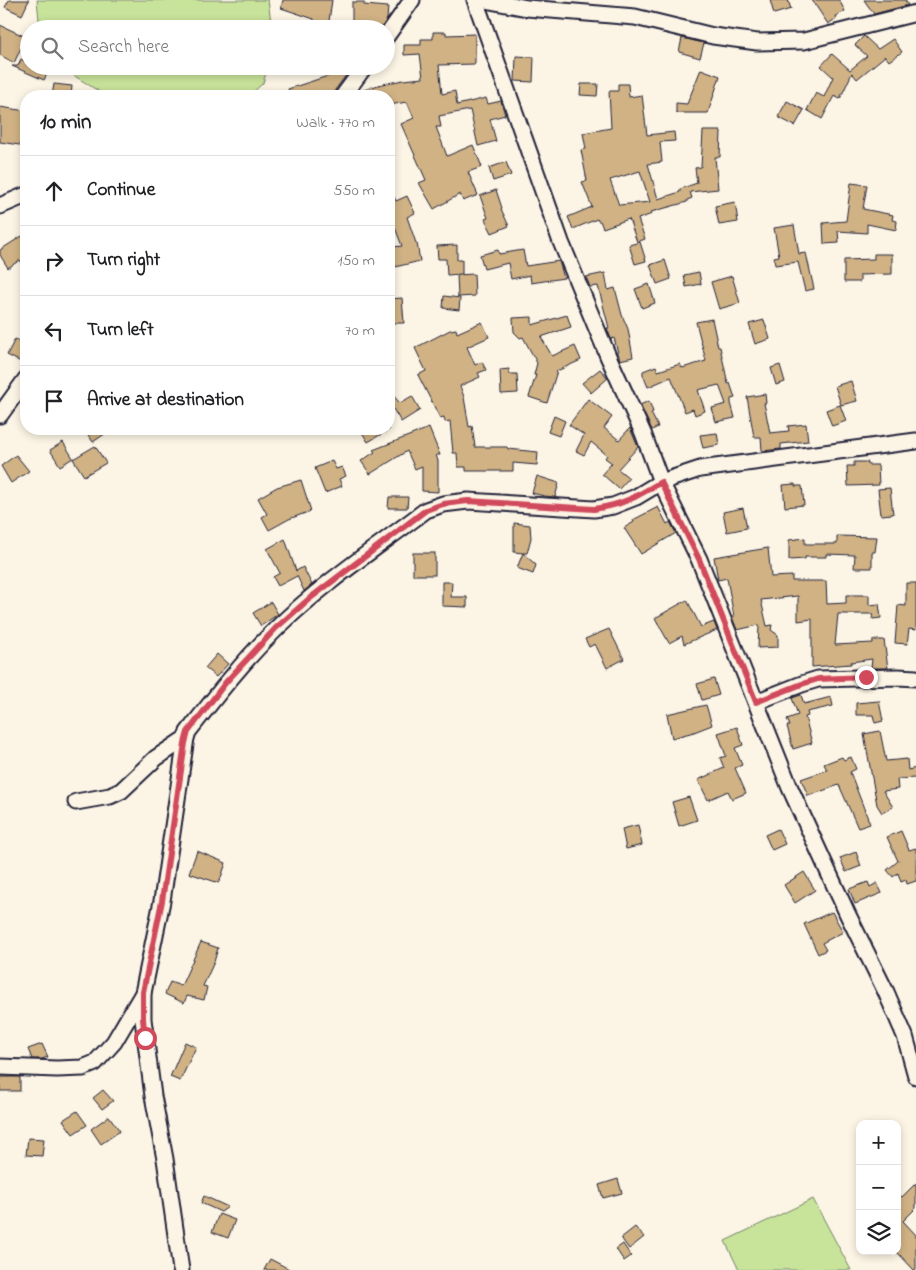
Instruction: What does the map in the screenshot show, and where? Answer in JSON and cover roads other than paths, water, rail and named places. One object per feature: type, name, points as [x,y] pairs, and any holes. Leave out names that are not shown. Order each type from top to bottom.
[{"type":"street","points":[[395,24],[412,0]]},
{"type":"street","points":[[475,0],[561,242],[608,356],[643,433],[661,482],[699,559],[808,828],[886,992],[913,1055],[916,1076]]},
{"type":"street","points":[[485,0],[528,8],[635,17],[713,36],[757,42],[804,41],[916,13]]},
{"type":"street","points":[[347,90],[358,75]]},
{"type":"street","points":[[0,206],[20,198]]},
{"type":"street","points":[[0,415],[20,387]]},
{"type":"street","points":[[181,1270],[165,1159],[152,1096],[143,1019],[143,992],[162,901],[186,738],[188,732],[226,682],[276,628],[309,599],[426,510],[443,504],[468,501],[594,509],[614,506],[636,497],[661,482],[700,470],[916,441]]},
{"type":"street","points":[[756,702],[818,679],[916,678]]},
{"type":"street","points":[[76,802],[110,796],[121,791],[156,758],[186,738]]},
{"type":"street","points":[[0,1067],[83,1068],[95,1063],[114,1042],[143,992]]}]
